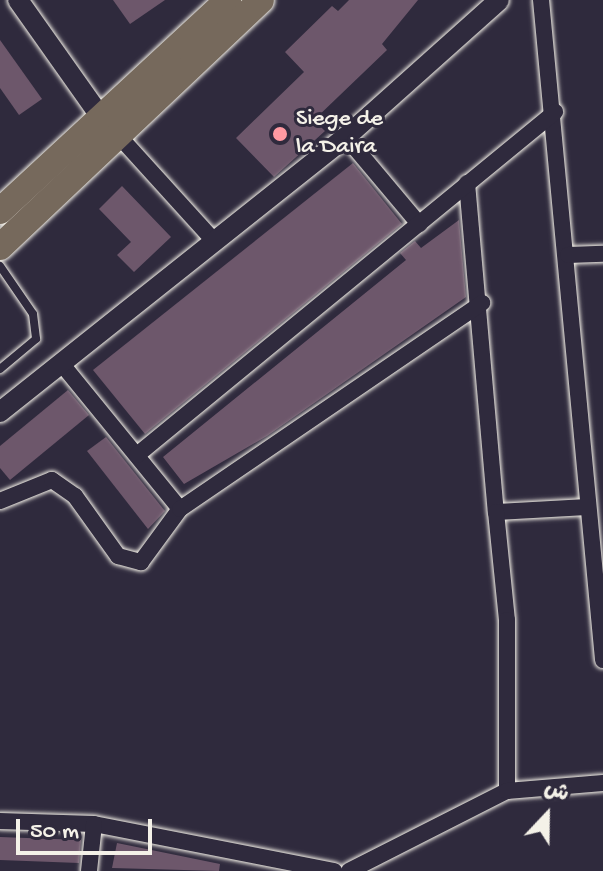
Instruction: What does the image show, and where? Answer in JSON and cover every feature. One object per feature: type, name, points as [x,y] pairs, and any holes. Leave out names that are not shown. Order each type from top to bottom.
[{"type":"main road","points":[[0,247],[228,0]]},
{"type":"main road","points":[[0,211],[109,128],[261,0]]},
{"type":"street","points":[[0,412],[346,137],[499,0]]},
{"type":"street","points":[[541,0],[555,112],[603,660]]},
{"type":"street","points":[[22,2],[109,128],[214,241]]},
{"type":"street","points":[[137,455],[555,112]]},
{"type":"street","points":[[346,137],[419,224]]},
{"type":"street","points":[[467,183],[482,303],[496,512],[507,620],[507,791]]},
{"type":"street","points":[[568,255],[603,254]]},
{"type":"street","points":[[0,501],[11,503],[52,480],[67,486],[118,556],[131,564],[141,562],[180,509],[482,303]]},
{"type":"street","points":[[61,363],[180,509]]},
{"type":"street","points":[[496,512],[588,507]]},
{"type":"street","points":[[349,871],[507,791],[603,783]]},
{"type":"street","points":[[0,821],[94,824],[334,871]]},
{"type":"street","points":[[89,871],[94,824]]},
{"type":"lane","points":[[0,266],[33,314],[36,339],[0,369]]},
{"type":"building","points":[[113,0],[165,0],[130,24]]},
{"type":"building","points":[[349,0],[418,0],[382,44],[387,50],[314,120],[325,131],[274,177],[236,138],[304,72],[285,52],[332,6],[338,11]]},
{"type":"building","points":[[0,40],[42,99],[19,115],[0,88]]},
{"type":"building","points":[[353,163],[402,224],[145,434],[93,370]]},
{"type":"building","points":[[122,186],[171,237],[134,272],[117,255],[131,242],[99,209]]},
{"type":"building","points":[[459,220],[466,297],[267,436],[184,484],[163,457],[406,260],[400,253],[415,241],[421,248]]},
{"type":"building","points":[[68,390],[89,415],[10,480],[0,468],[0,446]]},
{"type":"building","points":[[106,437],[165,511],[148,529],[87,451]]},
{"type":"building","points":[[0,837],[81,840],[79,863],[0,860]]},
{"type":"building","points":[[117,843],[220,864],[219,871],[112,868]]},
{"type":"place","name":"Siege de la Daira","points":[[280,134]]}]
